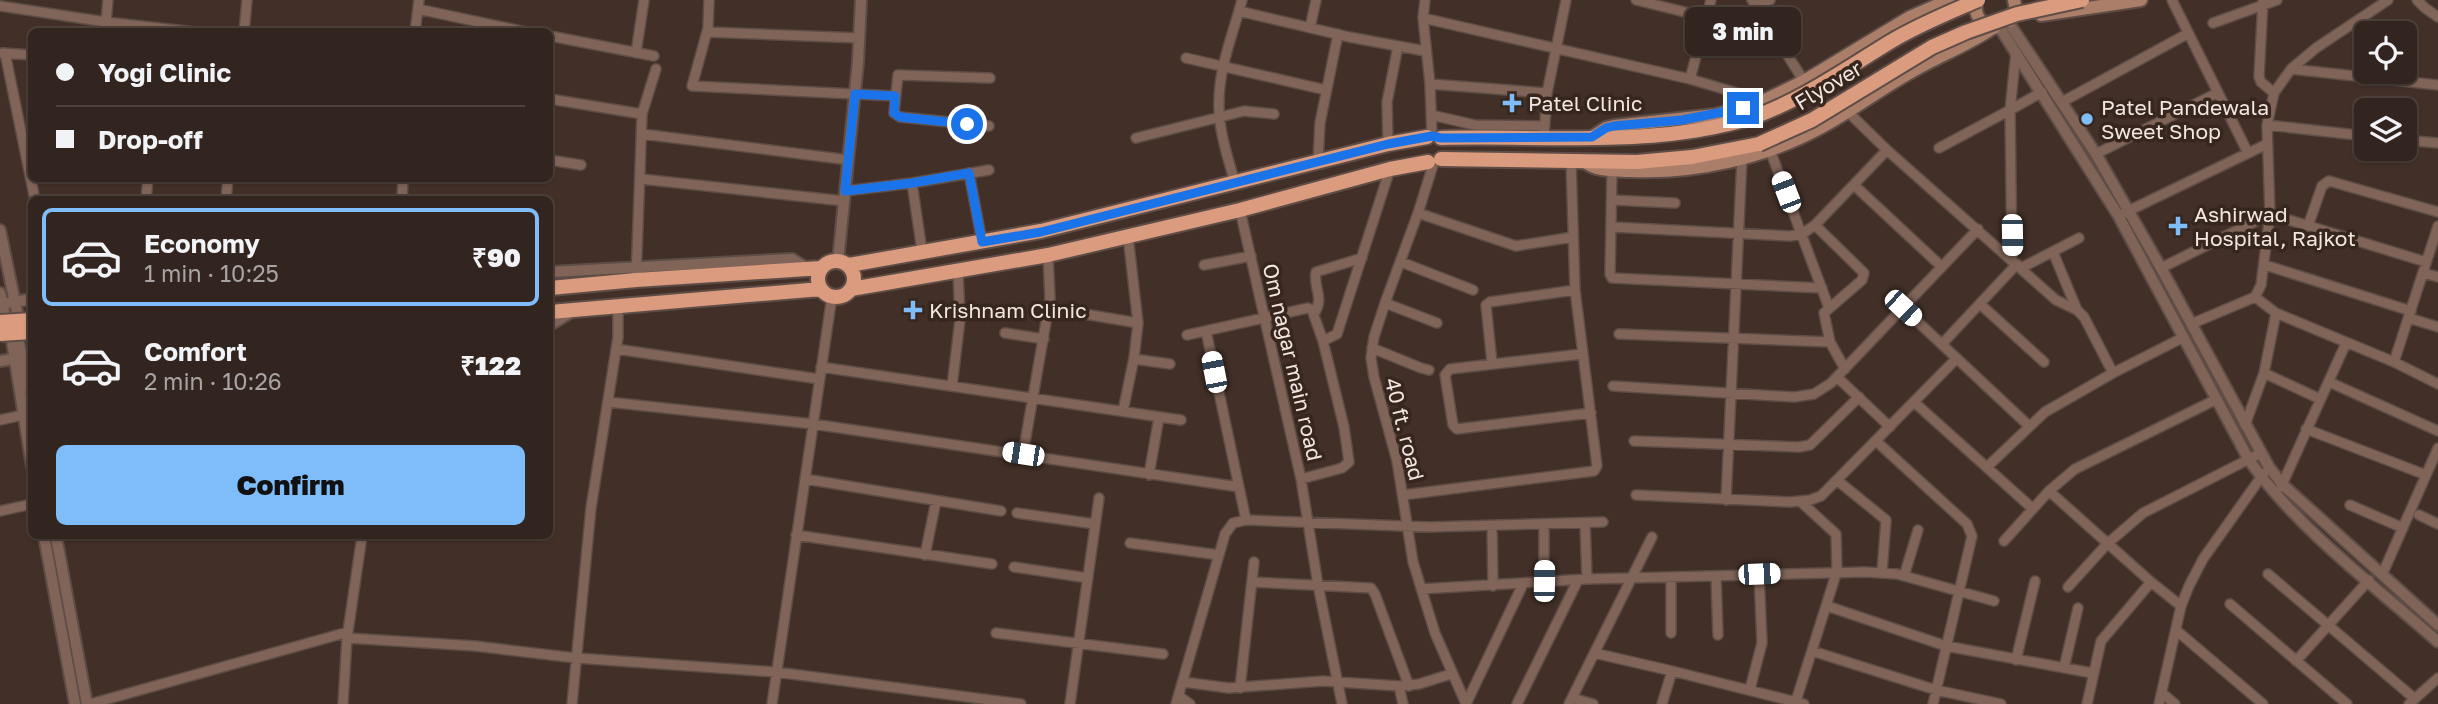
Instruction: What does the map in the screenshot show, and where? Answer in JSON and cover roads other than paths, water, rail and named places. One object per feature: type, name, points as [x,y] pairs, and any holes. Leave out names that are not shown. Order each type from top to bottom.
[{"type":"highway","name":"Flyover","points":[[844,263],[1041,232],[1388,144],[1433,137],[1544,132],[1592,137],[1637,136],[1690,131],[1751,118],[1811,92],[1926,22],[1978,0]]},
{"type":"highway","name":"Flyover","points":[[851,289],[1048,255],[1240,210],[1390,169],[1434,161],[1637,162],[1765,147],[1932,47],[2003,18],[2082,0]]},
{"type":"highway","points":[[1433,137],[1444,142],[1446,151],[1434,161],[1424,159],[1420,150],[1420,145],[1433,137]]},
{"type":"highway","points":[[553,287],[637,273],[815,268],[829,262],[844,263],[855,274],[851,289],[845,294],[826,293],[553,312]]},
{"type":"highway","points":[[815,268],[818,282],[826,293]]},
{"type":"main road","points":[[1592,137],[1614,126],[1715,115],[1764,101],[1910,17],[1949,0]]},
{"type":"main road","points":[[1978,0],[1975,10],[1977,17],[1987,26],[2141,0]]},
{"type":"main road","points":[[1578,162],[1612,170],[1672,170],[1742,158],[1765,147],[1804,136],[1912,71],[2003,24],[2016,10],[2014,0]]},
{"type":"street","points":[[106,22],[108,0]]},
{"type":"street","points":[[244,28],[247,0]]},
{"type":"street","points":[[636,53],[644,0]]},
{"type":"street","points":[[709,0],[707,32],[692,86],[895,96]]},
{"type":"street","points":[[844,263],[845,196],[861,0]]},
{"type":"street","points":[[1235,183],[1219,116],[1219,87],[1222,67],[1242,0]]},
{"type":"street","points":[[1310,28],[1316,0]]},
{"type":"street","points":[[1425,0],[1423,18],[1433,137]]},
{"type":"street","points":[[1431,115],[1483,126],[1544,132],[1547,93],[1566,0]]},
{"type":"street","points":[[1636,0],[1741,26]]},
{"type":"street","points":[[1690,79],[1711,0]]},
{"type":"street","points":[[1770,0],[1754,3],[1804,80]]},
{"type":"street","points":[[2172,0],[2248,153]]},
{"type":"street","points":[[2213,23],[2262,3],[2277,0]]},
{"type":"street","points":[[2191,324],[2255,297],[2261,285],[2270,215],[2267,125],[2274,93],[2291,69],[2316,48],[2388,0]]},
{"type":"street","points":[[2417,0],[2438,17]]},
{"type":"street","points":[[2262,3],[2259,77],[2274,93]]},
{"type":"street","points":[[416,28],[419,4],[511,28]]},
{"type":"street","points":[[0,6],[146,28]]},
{"type":"street","points":[[1239,11],[1425,51]]},
{"type":"street","points":[[1423,18],[1690,79],[1764,101]]},
{"type":"street","points":[[2003,24],[2016,52],[2161,268],[2269,467],[2282,484],[2438,625]]},
{"type":"street","points":[[2003,24],[2062,102],[2095,154],[2184,337],[2249,460],[2261,477],[2326,543],[2438,642]]},
{"type":"street","points":[[707,32],[859,38]]},
{"type":"street","points":[[1318,162],[1320,123],[1338,34]]},
{"type":"street","points":[[2062,102],[2187,34]]},
{"type":"street","points":[[553,37],[654,57]]},
{"type":"street","points":[[1388,144],[1387,102],[1398,46]]},
{"type":"street","points":[[2016,52],[2010,110],[2017,264]]},
{"type":"street","points":[[28,55],[3,53],[28,164]]},
{"type":"street","points":[[1186,58],[1326,90]]},
{"type":"street","points":[[553,272],[637,273],[642,114],[656,69]]},
{"type":"street","points":[[2291,69],[2438,85]]},
{"type":"street","points":[[989,126],[896,116],[894,113],[897,78],[902,74],[990,78]]},
{"type":"street","points":[[1430,84],[1547,93]]},
{"type":"street","points":[[1940,148],[2042,92]]},
{"type":"street","points":[[2095,154],[2217,93]]},
{"type":"street","points":[[553,99],[642,114]]},
{"type":"street","points":[[1136,138],[1244,111],[1274,114]]},
{"type":"street","points":[[1847,111],[1887,150],[2062,304],[2077,310]]},
{"type":"street","points":[[2267,125],[2354,135]]},
{"type":"street","points":[[642,134],[849,160]]},
{"type":"street","points":[[2417,141],[2438,143]]},
{"type":"street","points":[[2123,213],[2267,144]]},
{"type":"street","points":[[1765,147],[1802,234],[1829,308]]},
{"type":"street","points":[[1612,228],[1790,236],[1802,234],[1815,225],[1887,150]]},
{"type":"street","points":[[1726,500],[1742,158]]},
{"type":"street","points":[[553,160],[582,165]]},
{"type":"street","name":"40 ft. road","points":[[1434,161],[1385,303],[1372,348],[1372,366],[1392,439],[1406,526],[1421,589],[1451,674],[1466,704]]},
{"type":"street","points":[[1403,495],[1594,471],[1597,466],[1575,290],[1573,237],[1578,162]]},
{"type":"street","points":[[1323,341],[1337,334],[1390,169]]},
{"type":"street","points":[[640,179],[845,196],[989,170]]},
{"type":"street","points":[[1612,170],[1609,275],[1612,278],[1822,288]]},
{"type":"street","points":[[969,173],[982,242]]},
{"type":"street","points":[[2308,226],[2322,186],[2329,181],[2438,212]]},
{"type":"street","points":[[912,183],[922,251]]},
{"type":"street","points":[[1854,185],[1942,267]]},
{"type":"street","points":[[1612,200],[1675,202]]},
{"type":"street","name":"Om nagar main road","points":[[1240,210],[1301,479],[1308,522]]},
{"type":"street","points":[[1418,213],[1516,246],[1573,237]]},
{"type":"street","points":[[2161,268],[2270,215],[2426,262]]},
{"type":"street","points":[[1815,225],[1864,273],[1862,280],[1824,313],[1830,342],[1845,369]]},
{"type":"street","points":[[2394,362],[2438,226]]},
{"type":"street","points":[[1613,386],[1804,397],[1822,390],[1838,377],[1978,229]]},
{"type":"street","points":[[0,230],[14,301],[14,320],[4,330],[15,334]]},
{"type":"street","points":[[1123,411],[1134,359],[1138,323],[1128,236]]},
{"type":"street","points":[[1942,344],[2017,264],[2053,252],[2079,238]]},
{"type":"street","points":[[2053,252],[2077,310],[2084,317],[2113,373]]},
{"type":"street","points":[[1023,454],[1049,308],[1048,255]]},
{"type":"street","points":[[1204,265],[1251,256]]},
{"type":"street","points":[[1314,314],[1320,301],[1316,272],[1362,258]]},
{"type":"street","points":[[1401,262],[1473,290]]},
{"type":"street","points":[[2264,265],[2438,327]]},
{"type":"street","points":[[952,386],[960,320],[958,271]]},
{"type":"street","points":[[2423,273],[2438,277]]},
{"type":"street","points":[[1492,363],[1486,305],[1490,302],[1575,290]]},
{"type":"street","points":[[772,704],[820,379],[826,293]]},
{"type":"street","points":[[2255,297],[2276,313],[2394,362],[2438,384]]},
{"type":"street","points":[[1,301],[28,299]]},
{"type":"street","points":[[1,301],[14,320],[22,321],[23,327],[15,334]]},
{"type":"street","points":[[1385,303],[1437,323]]},
{"type":"street","points":[[1980,304],[2044,362]]},
{"type":"street","points":[[572,704],[591,508],[616,349],[618,306]]},
{"type":"street","points":[[1049,308],[1138,323]]},
{"type":"street","points":[[1187,335],[1308,308],[1314,314],[1323,341],[1349,462],[1342,468],[1301,479]]},
{"type":"street","points":[[1903,308],[2029,426]]},
{"type":"street","points":[[553,323],[575,309]]},
{"type":"street","points":[[2245,425],[2264,373],[2276,313]]},
{"type":"street","points":[[1206,331],[1246,520]]},
{"type":"street","points":[[1005,333],[1044,339]]},
{"type":"street","points":[[15,334],[28,380]]},
{"type":"street","points":[[1619,334],[1830,342]]},
{"type":"street","points":[[1988,466],[2046,412],[2113,373],[2184,337]]},
{"type":"street","points":[[2278,495],[2346,342]]},
{"type":"street","points":[[1372,348],[1429,370]]},
{"type":"street","points":[[616,349],[820,379]]},
{"type":"street","points":[[1582,354],[1492,363],[1446,371],[1453,425],[1457,429],[1591,413]]},
{"type":"street","points":[[0,361],[23,358]]},
{"type":"street","points":[[23,358],[23,415],[28,444]]},
{"type":"street","points":[[1636,495],[1801,502],[1821,496],[1957,358]]},
{"type":"street","points":[[1134,359],[1170,364]]},
{"type":"street","points":[[821,367],[1181,420]]},
{"type":"street","points":[[2264,373],[2320,399]]},
{"type":"street","points":[[1838,377],[1890,427]]},
{"type":"street","points":[[2329,382],[2438,431]]},
{"type":"street","points":[[1634,441],[1788,448],[1810,445],[1859,397]]},
{"type":"street","points":[[2004,541],[2049,491],[2075,469],[2217,399]]},
{"type":"street","points":[[608,402],[813,424],[1239,487]]},
{"type":"street","points":[[1914,402],[2033,509]]},
{"type":"street","points":[[0,420],[23,415]]},
{"type":"street","points":[[1149,475],[1159,416]]},
{"type":"street","points":[[2306,429],[2426,475]]},
{"type":"street","points":[[1876,441],[1970,529],[1972,541],[1933,704]]},
{"type":"street","points":[[2382,575],[2438,449]]},
{"type":"street","points":[[2068,587],[2108,544],[2143,513],[2261,453]]},
{"type":"street","points":[[2159,704],[2181,606],[2203,559],[2269,467]]},
{"type":"street","points":[[805,480],[1001,511]]},
{"type":"street","points":[[1838,481],[1886,520],[1882,572]]},
{"type":"street","points":[[2049,491],[2181,606]]},
{"type":"street","points":[[1070,704],[1099,498]]},
{"type":"street","points":[[925,555],[936,501]]},
{"type":"street","points":[[1594,653],[1750,689],[1798,703],[1837,571],[1836,534],[1801,502]]},
{"type":"street","points":[[0,511],[28,505]]},
{"type":"street","points":[[2350,505],[2403,528]]},
{"type":"street","points":[[1017,513],[1095,524]]},
{"type":"street","points":[[2419,515],[2438,524]]},
{"type":"street","points":[[1190,704],[1177,700],[1219,555],[1228,528],[1233,523],[1246,520],[1492,526],[1603,522]]},
{"type":"street","points":[[1308,522],[1342,704]]},
{"type":"street","points":[[1517,704],[1583,580],[1585,523]]},
{"type":"street","points":[[1544,524],[1544,581]]},
{"type":"street","points":[[1492,526],[1493,586]]},
{"type":"street","points":[[1904,576],[1918,530]]},
{"type":"street","points":[[796,535],[992,564]]},
{"type":"street","points":[[1593,704],[1570,701],[1651,537]]},
{"type":"street","points":[[45,539],[75,704]]},
{"type":"street","points":[[57,539],[88,704],[348,635],[576,658],[776,672],[1021,704]]},
{"type":"street","points":[[343,704],[348,635],[362,539]]},
{"type":"street","points":[[1130,543],[1219,555]]},
{"type":"street","points":[[1240,688],[1254,562]]},
{"type":"street","points":[[1014,567],[1088,578]]},
{"type":"street","points":[[1421,589],[1544,581],[1837,571],[1882,572],[1904,576],[1994,601]]},
{"type":"street","points":[[1750,689],[1762,643],[1759,574]]},
{"type":"street","points":[[2269,574],[2412,701],[2438,678]]},
{"type":"street","points":[[1716,576],[1718,635]]},
{"type":"street","points":[[1671,577],[1671,633]]},
{"type":"street","points":[[2296,661],[2369,580]]},
{"type":"street","points":[[2016,660],[2035,581]]},
{"type":"street","points":[[1252,582],[1368,587],[1373,590],[1409,686]]},
{"type":"street","points":[[2087,704],[2101,641],[2151,582]]},
{"type":"street","points":[[1466,704],[1523,584]]},
{"type":"street","points":[[2230,604],[2347,704]]},
{"type":"street","points":[[1827,606],[1946,646],[2092,673]]},
{"type":"street","points":[[2064,668],[2078,608]]},
{"type":"street","points":[[2176,630],[2263,704]]},
{"type":"street","points":[[996,633],[1163,654]]},
{"type":"street","points":[[1812,651],[1936,690],[2001,704]]},
{"type":"street","points":[[1662,704],[1672,671]]},
{"type":"street","points":[[1183,682],[1240,688],[1339,681],[1409,686],[1451,674]]},
{"type":"street","points":[[1399,686],[1403,704]]},
{"type":"street","points":[[2162,693],[2175,704]]},
{"type":"place","name":"Patel Clinic","points":[[1512,103]]},
{"type":"place","name":"Patel Pandewala Sweet Shop","points":[[2087,119]]},
{"type":"place","name":"Ashirwad Hospital, Rajkot","points":[[2178,226]]},
{"type":"place","name":"Krishnam Clinic","points":[[913,310]]}]
